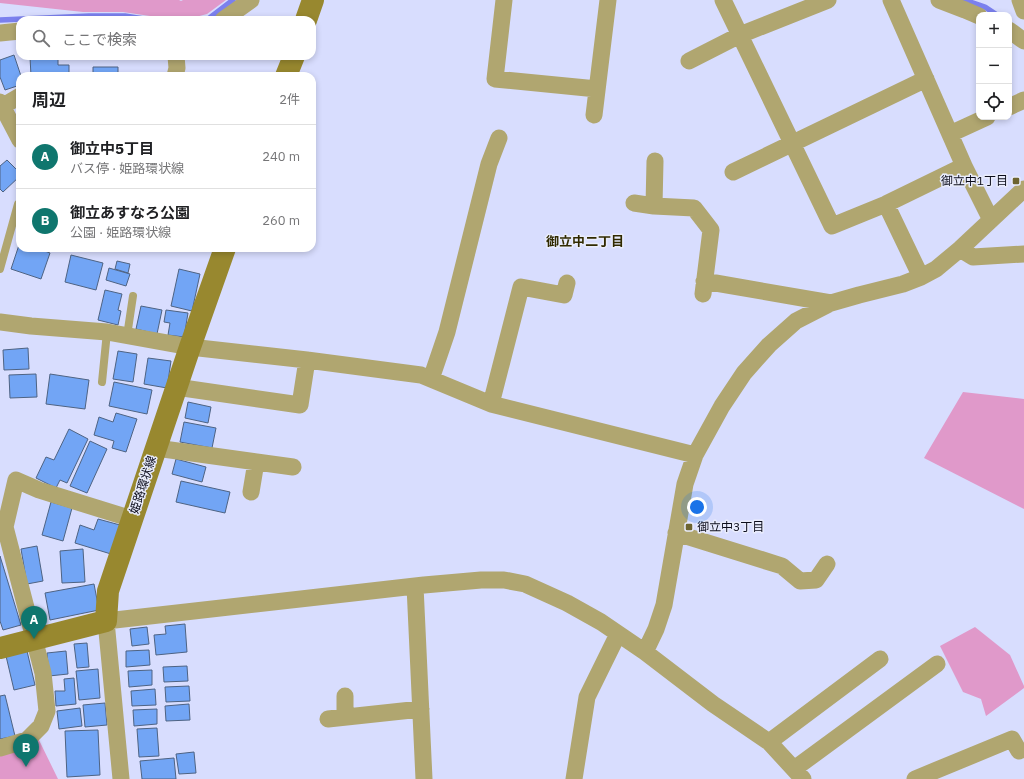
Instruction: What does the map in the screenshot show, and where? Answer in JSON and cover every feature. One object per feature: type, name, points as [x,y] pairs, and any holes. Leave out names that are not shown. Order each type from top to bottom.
[{"type":"main road","points":[[308,16],[314,0]]},
{"type":"main road","points":[[288,72],[292,60]]},
{"type":"main road","name":"姫路環状線","points":[[106,621],[108,591],[176,387],[224,252]]},
{"type":"main road","points":[[0,648],[106,621]]},
{"type":"street","points":[[229,16],[251,0]]},
{"type":"street","points":[[504,0],[495,79],[597,89]]},
{"type":"street","points":[[594,115],[608,0]]},
{"type":"street","points":[[723,0],[832,226],[886,204],[964,166]]},
{"type":"street","points":[[689,61],[740,35],[828,0]]},
{"type":"street","points":[[891,0],[964,166],[991,220]]},
{"type":"street","points":[[939,0],[976,15]]},
{"type":"street","points":[[1020,0],[1024,11]]},
{"type":"street","points":[[0,33],[16,31]]},
{"type":"street","points":[[1012,32],[1024,40]]},
{"type":"street","points":[[176,60],[176,72]]},
{"type":"street","points":[[733,172],[926,79]]},
{"type":"street","points":[[16,98],[1,104],[16,132]]},
{"type":"street","points":[[1012,106],[1024,100]]},
{"type":"street","points":[[950,134],[980,120]]},
{"type":"street","points":[[431,379],[447,332],[489,164],[499,138]]},
{"type":"street","points":[[654,206],[655,162]]},
{"type":"street","points":[[645,652],[656,629],[664,605],[685,484],[694,455],[722,406],[744,372],[769,345],[796,321],[830,303],[903,284],[936,269],[960,249],[1024,188]]},
{"type":"street","points":[[634,204],[694,208],[711,230],[704,288],[830,303]]},
{"type":"street","points":[[886,204],[921,277]]},
{"type":"street","points":[[960,249],[973,257],[1024,254]]},
{"type":"street","points":[[491,404],[521,287],[564,295],[567,283]]},
{"type":"street","points":[[0,322],[107,332],[190,347],[421,375],[491,404],[694,455]]},
{"type":"street","points":[[176,387],[300,405],[307,360]]},
{"type":"street","points":[[156,448],[293,468]]},
{"type":"street","points":[[251,492],[256,462]]},
{"type":"street","points":[[0,748],[27,740],[41,726],[47,711],[44,673],[5,527],[16,480],[39,490],[132,518]]},
{"type":"street","points":[[676,533],[782,566],[800,581],[816,580],[827,564]]},
{"type":"street","points":[[121,779],[106,621],[415,586],[481,580],[504,580],[525,584],[567,603],[601,622],[645,652],[713,704],[769,742],[798,774],[937,664]]},
{"type":"street","points":[[415,586],[424,779]]},
{"type":"street","points":[[574,779],[587,697],[618,634]]},
{"type":"street","points":[[769,742],[880,659]]},
{"type":"street","points":[[345,696],[337,718],[421,709]]},
{"type":"street","points":[[915,779],[950,772],[1012,739],[1019,751]]},
{"type":"lane","points":[[0,269],[16,211]]},
{"type":"lane","points":[[127,336],[133,296]]},
{"type":"lane","points":[[102,382],[107,332]]},
{"type":"shaded area","points":[[0,0],[226,0],[207,14],[199,16],[150,16],[123,12],[83,12],[0,3]]},
{"type":"shaded area","points":[[963,392],[1024,399],[1024,509],[924,458]]},
{"type":"shaded area","points":[[975,627],[1010,655],[1024,686],[1024,688],[986,716],[981,699],[963,692],[940,646]]},
{"type":"shaded area","points":[[38,738],[58,779],[0,779],[0,755]]},
{"type":"building","points":[[14,55],[20,72],[16,72],[16,86],[5,90],[0,77],[0,60]]},
{"type":"building","points":[[30,60],[58,60],[58,65],[69,65],[69,72],[31,72]]},
{"type":"building","points":[[93,67],[118,67],[118,72],[93,72]]},
{"type":"building","points":[[7,160],[16,169],[16,180],[3,192],[0,189],[0,166]]},
{"type":"building","points":[[17,252],[50,253],[41,279],[11,269]]},
{"type":"building","points":[[71,255],[103,263],[96,290],[65,282]]},
{"type":"building","points":[[117,261],[130,264],[128,273],[115,269]]},
{"type":"building","points":[[109,268],[130,274],[126,286],[106,280]]},
{"type":"building","points":[[179,269],[200,274],[192,311],[171,306]]},
{"type":"building","points":[[105,290],[122,294],[118,310],[121,311],[118,325],[98,320]]},
{"type":"building","points":[[141,306],[162,310],[157,334],[136,329]]},
{"type":"building","points":[[166,310],[188,313],[184,337],[168,335],[170,323],[164,322]]},
{"type":"building","points":[[28,348],[29,369],[4,370],[3,350]]},
{"type":"building","points":[[118,351],[137,354],[133,382],[113,379]]},
{"type":"building","points":[[148,358],[171,361],[167,388],[144,384]]},
{"type":"building","points":[[36,374],[37,397],[10,398],[9,375]]},
{"type":"building","points":[[50,374],[89,380],[85,409],[46,404]]},
{"type":"building","points":[[114,382],[152,390],[147,414],[109,406]]},
{"type":"building","points":[[188,402],[211,407],[208,423],[185,418]]},
{"type":"building","points":[[116,413],[137,419],[126,452],[112,448],[114,441],[94,435],[99,417],[113,422]]},
{"type":"building","points":[[184,422],[216,428],[212,448],[180,442]]},
{"type":"building","points":[[69,429],[88,439],[67,483],[60,480],[56,488],[36,478],[46,457],[54,460]]},
{"type":"building","points":[[90,441],[107,449],[87,493],[70,486]]},
{"type":"building","points":[[176,459],[206,467],[202,482],[172,474]]},
{"type":"building","points":[[181,481],[230,492],[225,513],[176,502]]},
{"type":"building","points":[[51,502],[72,508],[63,541],[42,535]]},
{"type":"building","points":[[98,519],[120,525],[111,554],[75,543],[80,525],[94,530]]},
{"type":"building","points":[[37,546],[43,581],[27,584],[21,549]]},
{"type":"building","points":[[83,549],[85,582],[62,583],[60,551]]},
{"type":"building","points":[[0,556],[21,625],[3,630],[0,621]]},
{"type":"building","points":[[94,584],[99,610],[50,620],[45,593]]},
{"type":"building","points":[[185,624],[187,652],[156,655],[154,635],[166,634],[165,626]]},
{"type":"building","points":[[147,627],[149,644],[132,646],[130,629]]},
{"type":"building","points":[[87,643],[89,667],[77,668],[74,644]]},
{"type":"building","points":[[149,650],[150,665],[126,667],[126,651]]},
{"type":"building","points":[[27,651],[35,685],[14,690],[6,656]]},
{"type":"building","points":[[66,651],[68,674],[49,676],[47,653]]},
{"type":"building","points":[[187,666],[188,681],[164,682],[163,667]]},
{"type":"building","points":[[98,669],[100,698],[79,700],[76,671]]},
{"type":"building","points":[[152,670],[152,685],[129,687],[128,671]]},
{"type":"building","points":[[74,678],[76,704],[56,706],[55,691],[65,691],[64,679]]},
{"type":"building","points":[[189,686],[190,701],[166,702],[165,687]]},
{"type":"building","points":[[155,689],[156,705],[132,706],[131,691]]},
{"type":"building","points":[[5,695],[15,736],[0,739],[0,696]]},
{"type":"building","points":[[105,703],[107,725],[85,727],[83,705]]},
{"type":"building","points":[[189,704],[190,720],[166,721],[165,706]]},
{"type":"building","points":[[80,708],[82,726],[59,729],[57,711]]},
{"type":"building","points":[[157,709],[157,724],[134,726],[133,710]]},
{"type":"building","points":[[157,728],[159,756],[139,757],[137,729]]},
{"type":"building","points":[[98,730],[100,775],[67,777],[65,731]]},
{"type":"building","points":[[194,752],[196,773],[179,774],[176,754]]},
{"type":"building","points":[[174,758],[176,779],[142,779],[140,761]]},
{"type":"waterway","points":[[212,16],[233,0]]},
{"type":"waterway","points":[[964,0],[985,7],[992,12]]},
{"type":"waterway","points":[[89,16],[125,16]]},
{"type":"waterway","points":[[0,20],[16,19]]},
{"type":"place","name":"御立中1丁目","points":[[1016,181]]},
{"type":"place","name":"御立中3丁目","points":[[689,527]]},
{"type":"place","name":"御立中5丁目","points":[[34,639]]},
{"type":"place","name":"御立あすなろ公園","points":[[26,767]]},
{"type":"district","name":"御立中二丁目","points":[[585,241]]}]
